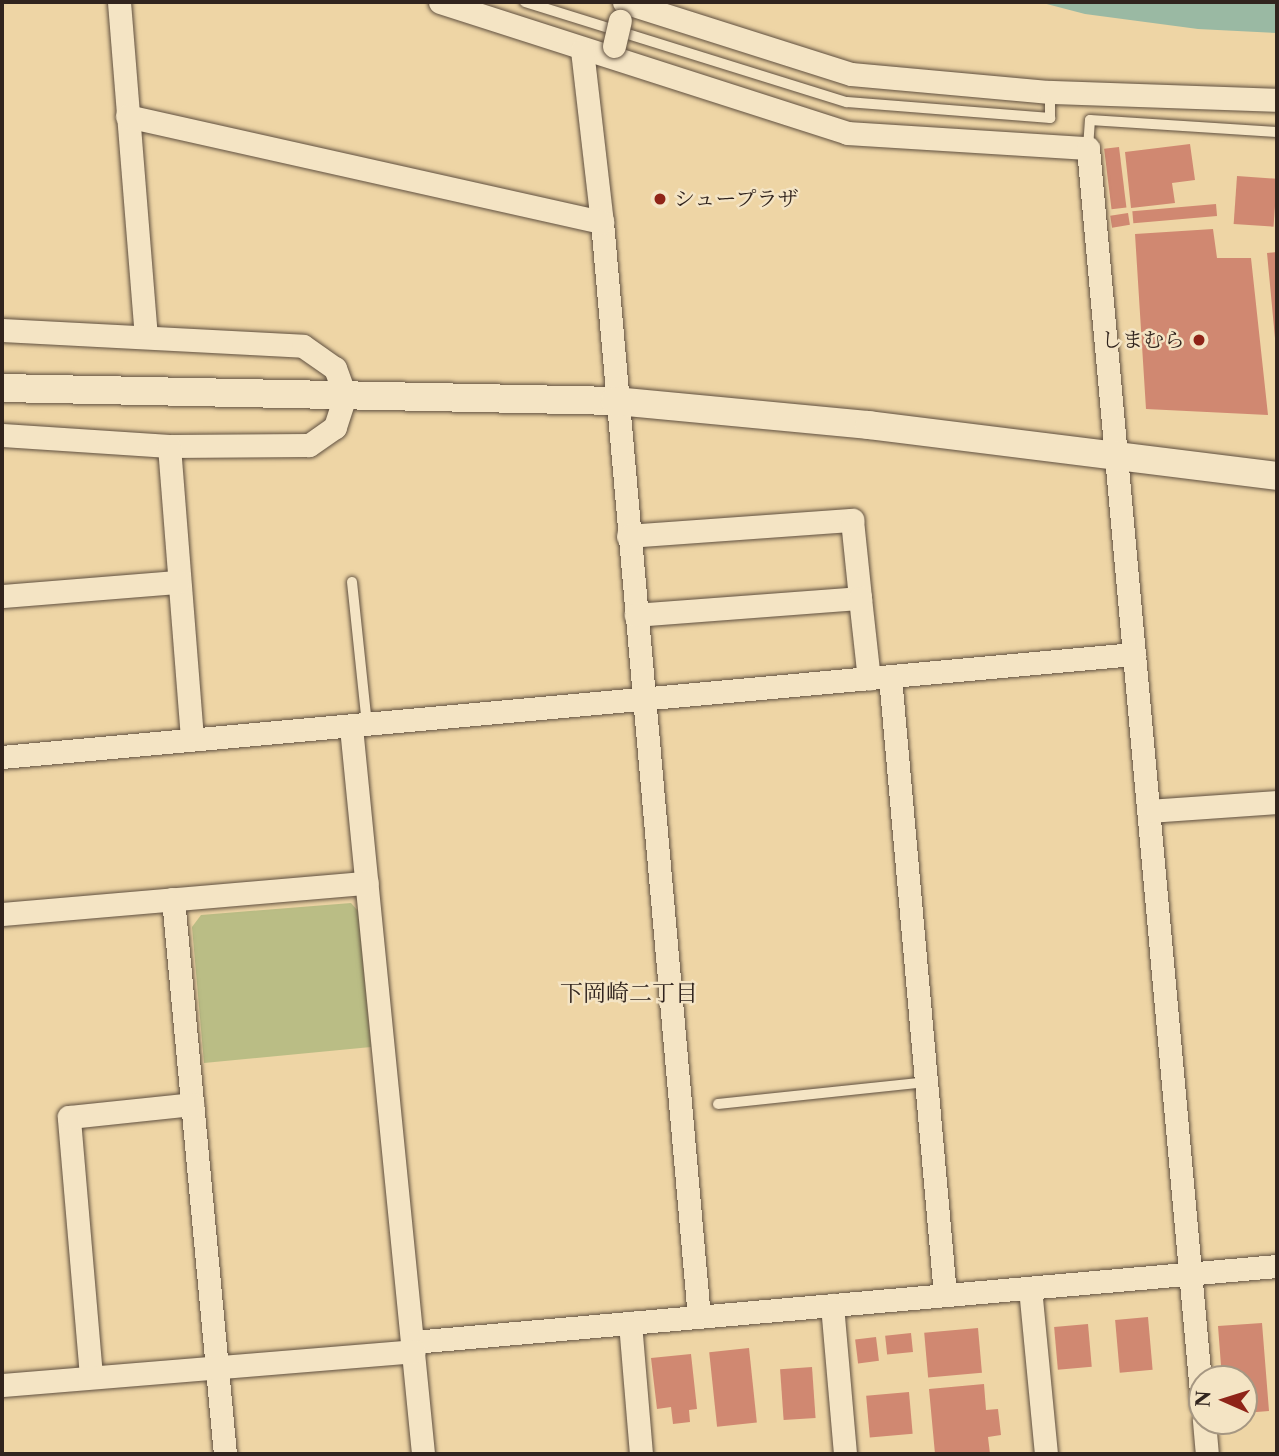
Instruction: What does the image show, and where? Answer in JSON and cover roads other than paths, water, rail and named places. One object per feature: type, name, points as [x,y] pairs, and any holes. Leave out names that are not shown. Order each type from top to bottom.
[{"type":"street","points":[[118,2],[146,335]]},
{"type":"street","points":[[440,2],[582,50],[612,52],[846,133],[1088,148],[1198,1365]]},
{"type":"street","points":[[612,52],[623,8],[851,74],[1051,92],[1277,100]]},
{"type":"street","points":[[582,50],[602,222],[615,401],[699,1317]]},
{"type":"street","points":[[127,116],[602,222]]},
{"type":"street","points":[[2,330],[146,335],[303,346],[335,368],[345,396],[335,427],[309,445],[169,446],[2,435]]},
{"type":"street","points":[[2,388],[615,401],[1115,453],[1277,475]]},
{"type":"street","points":[[169,446],[177,582],[192,739]]},
{"type":"street","points":[[628,536],[852,520],[860,598],[879,678],[926,1082],[945,1296]]},
{"type":"street","points":[[2,596],[177,582]]},
{"type":"street","points":[[636,615],[860,598]]},
{"type":"street","points":[[2,757],[1134,654]]},
{"type":"street","points":[[359,726],[367,883],[423,1454]]},
{"type":"street","points":[[1149,811],[1277,802]]},
{"type":"street","points":[[2,914],[367,883]]},
{"type":"street","points":[[173,899],[225,1454]]},
{"type":"street","points":[[91,1376],[69,1117],[192,1104]]},
{"type":"street","points":[[2,1385],[217,1368],[630,1323],[1277,1266]]},
{"type":"street","points":[[1030,1288],[1046,1454]]},
{"type":"street","points":[[832,1305],[845,1454]]},
{"type":"street","points":[[630,1323],[641,1454]]},
{"type":"street","points":[[1205,1435],[1207,1454]]},
{"type":"lane","points":[[525,2],[847,102],[1050,118],[1051,92]]},
{"type":"lane","points":[[1088,148],[1090,120],[1277,132]]},
{"type":"lane","points":[[352,582],[359,726]]},
{"type":"lane","points":[[718,1104],[926,1082]]},
{"type":"place","name":"シュープラザ","points":[[660,199]]},
{"type":"place","name":"しまむら","points":[[1199,340]]},
{"type":"district","name":"下岡崎二丁目","points":[[629,993]]}]
